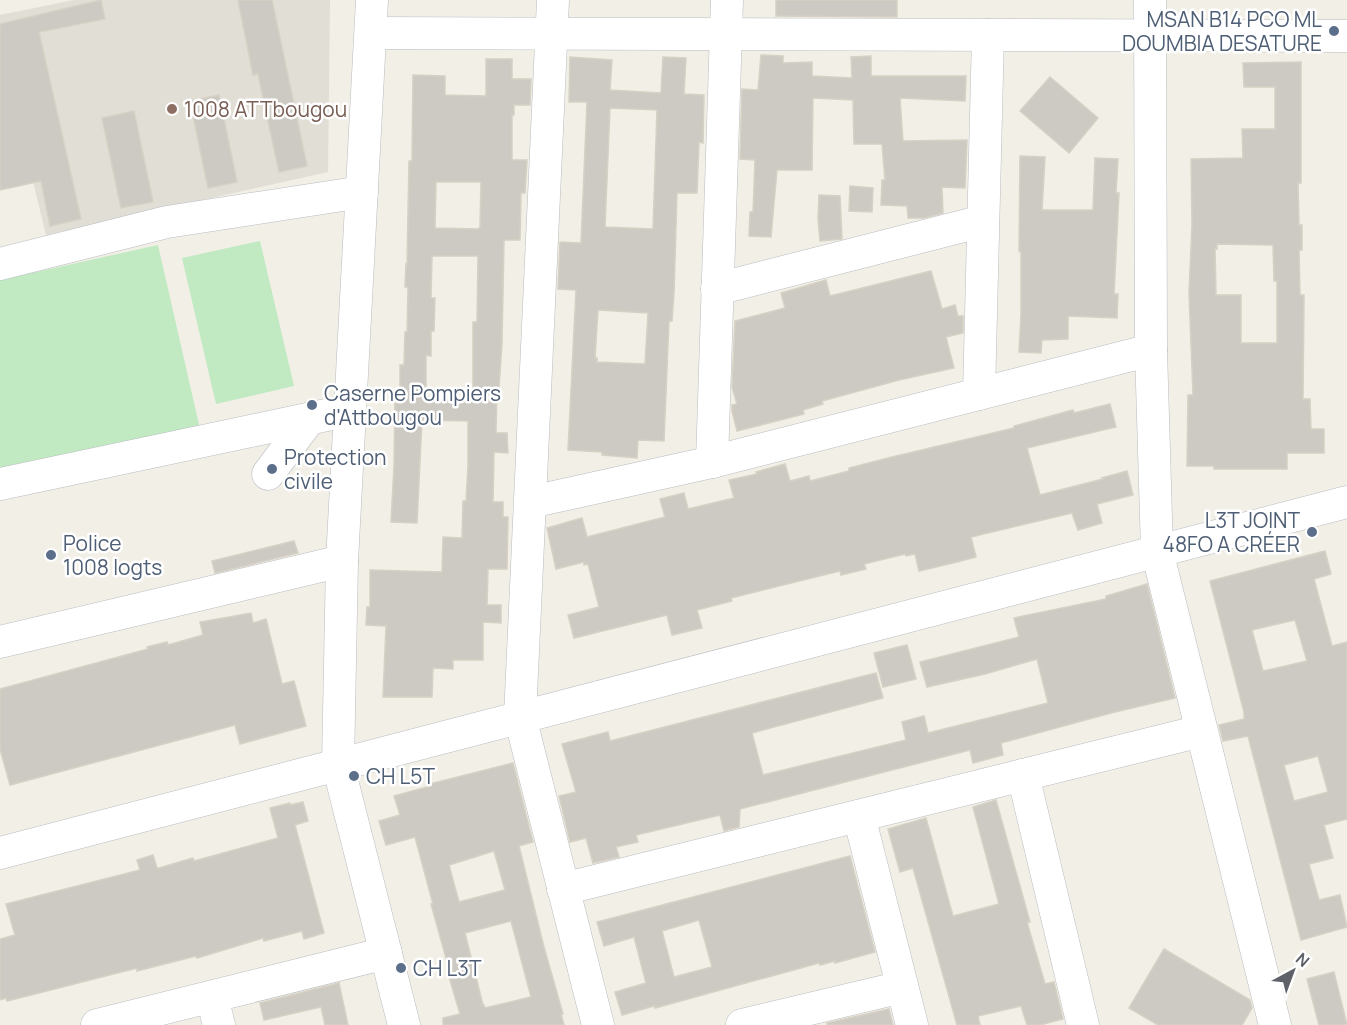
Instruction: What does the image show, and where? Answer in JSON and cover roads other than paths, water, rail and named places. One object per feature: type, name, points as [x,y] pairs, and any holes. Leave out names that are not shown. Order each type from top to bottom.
[{"type":"street","points":[[372,0],[342,561],[338,765],[404,1025]]},
{"type":"street","points":[[553,0],[520,717],[598,1025]]},
{"type":"street","points":[[712,462],[727,0]]},
{"type":"street","points":[[1150,0],[1151,350],[1156,551],[1275,1025]]},
{"type":"street","points":[[370,33],[1347,36]]},
{"type":"street","points":[[979,394],[988,35]]},
{"type":"street","points":[[0,264],[167,222],[362,192]]},
{"type":"street","points":[[717,289],[983,221]]},
{"type":"street","points":[[531,502],[712,462],[1151,350]]},
{"type":"street","points":[[0,484],[350,410]]},
{"type":"street","points":[[268,474],[310,418]]},
{"type":"street","points":[[0,853],[1347,502]]},
{"type":"street","points":[[0,642],[342,561]]},
{"type":"street","points":[[563,889],[1202,731]]},
{"type":"street","points":[[1023,775],[1083,1025]]},
{"type":"street","points":[[859,816],[912,1025]]},
{"type":"street","points":[[97,1025],[216,1011],[386,953]]},
{"type":"street","points":[[742,1025],[902,987]]},
{"type":"place","name":"MSAN B14 PCO ML DOUMBIA DESATURE","points":[[1334,31]]},
{"type":"place","name":"1008 ATTbougou","points":[[172,109]]},
{"type":"place","name":"Caserne Pompiers d'Attbougou","points":[[312,405]]},
{"type":"place","name":"Protection civile","points":[[272,469]]},
{"type":"place","name":"L3T JOINT 48FO A CRÉER","points":[[1312,532]]},
{"type":"place","name":"Police 1008 logts","points":[[51,555]]},
{"type":"place","name":"CH L5T","points":[[354,776]]},
{"type":"place","name":"CH L3T","points":[[401,968]]}]
